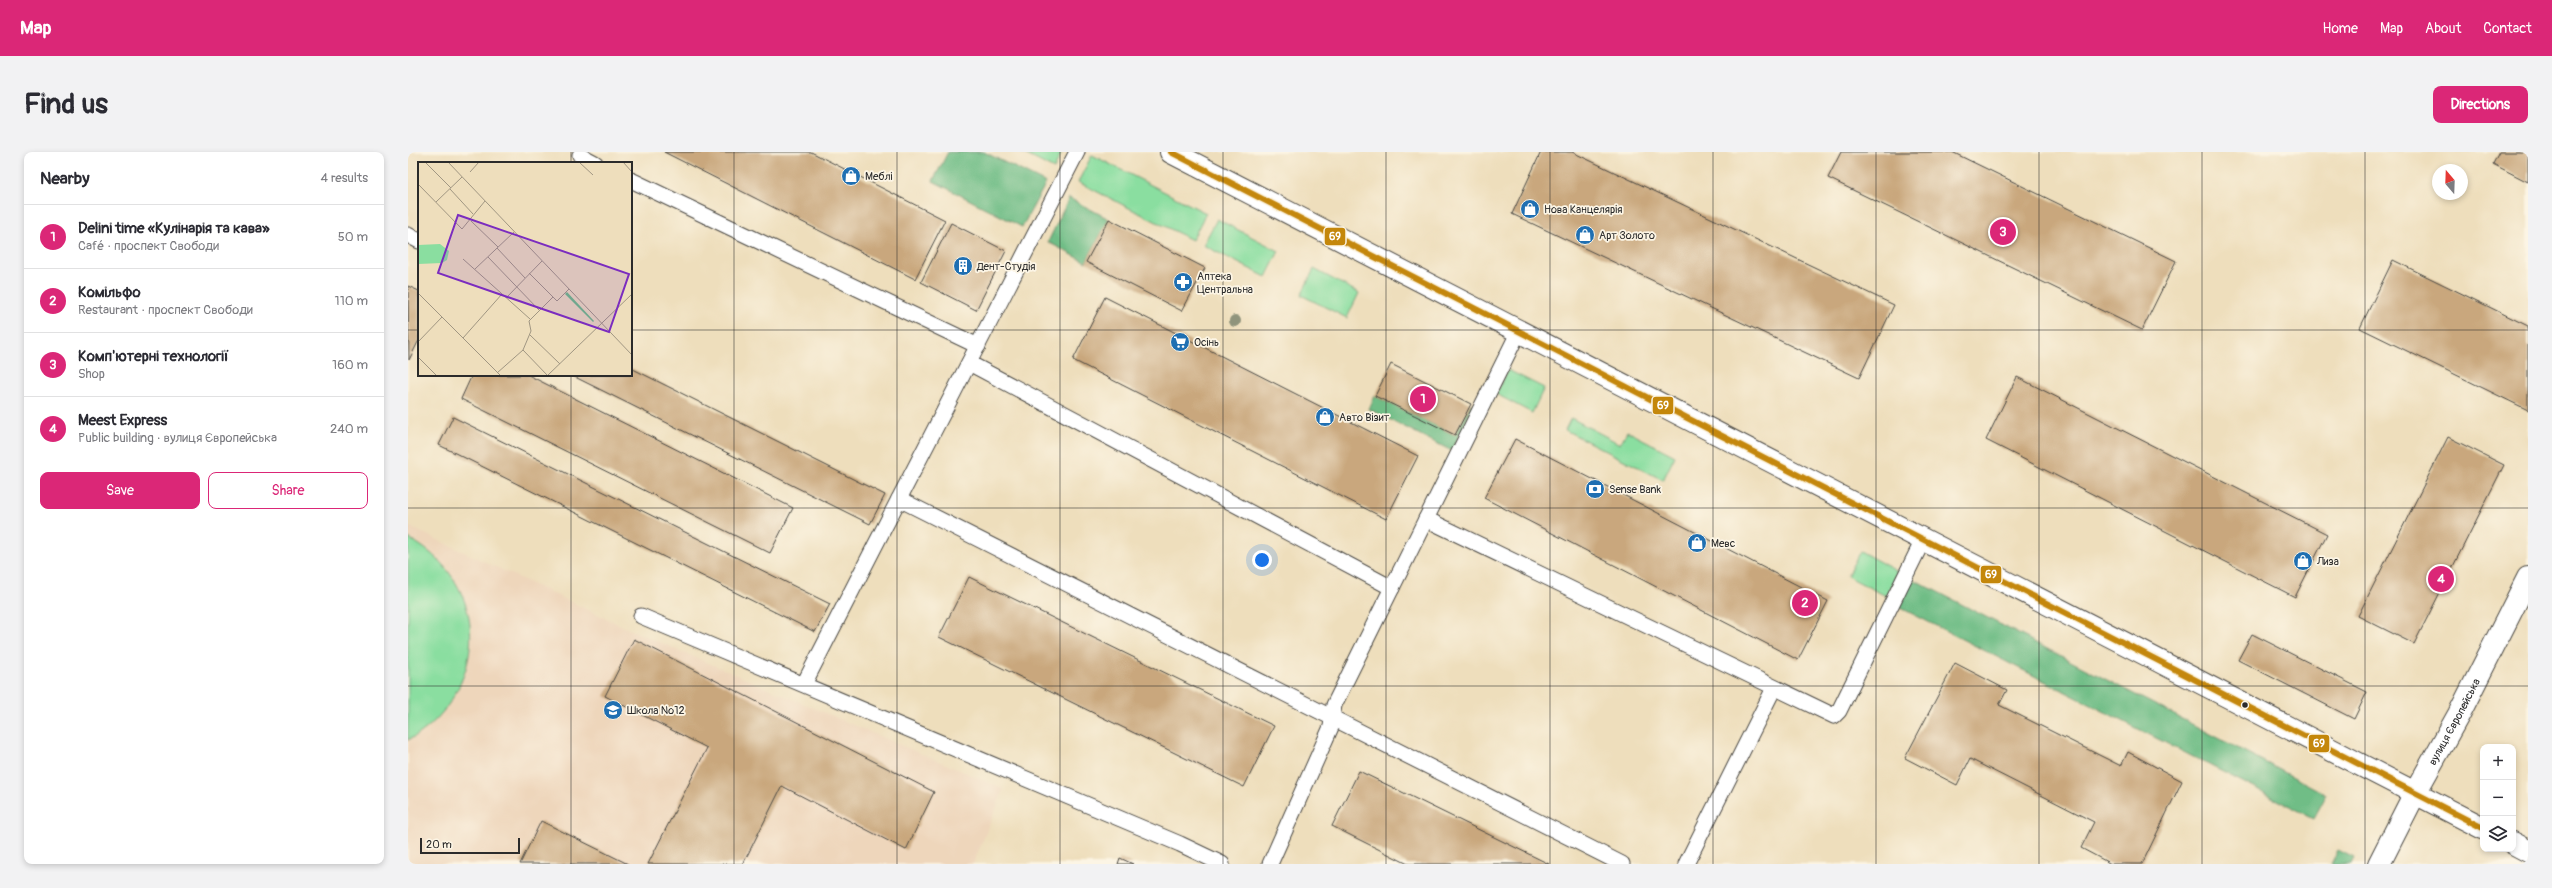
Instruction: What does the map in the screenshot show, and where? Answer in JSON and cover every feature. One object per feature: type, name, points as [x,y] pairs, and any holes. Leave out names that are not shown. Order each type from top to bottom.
[{"type":"street","points":[[1171,152],[2480,826]]},
{"type":"street","name":"вулиця Європейська","points":[[2379,864],[2415,793],[2459,714],[2528,578]]},
{"type":"street","points":[[2516,845],[2528,851]]},
{"type":"lane","points":[[804,684],[1077,152]]},
{"type":"lane","points":[[579,157],[593,162]]},
{"type":"lane","points":[[632,180],[978,346]]},
{"type":"lane","points":[[408,235],[418,240]]},
{"type":"lane","points":[[1270,864],[1331,727],[1331,717],[1334,705],[1519,331]]},
{"type":"lane","points":[[969,363],[1392,588]]},
{"type":"lane","points":[[899,499],[1622,864]]},
{"type":"lane","points":[[1426,519],[1830,714],[1837,714],[1923,540]]},
{"type":"lane","points":[[641,616],[804,684],[1192,858],[1222,864]]},
{"type":"lane","points":[[1686,864],[1774,688]]},
{"type":"shaded area","name":"Школа №12","points":[[408,526],[631,630],[1004,789],[973,864],[408,864]]},
{"type":"green space","points":[[948,152],[984,152],[1046,183],[1022,227],[933,181]]},
{"type":"green space","points":[[1021,152],[1062,152],[1054,169]]},
{"type":"green space","points":[[1092,155],[1206,213],[1192,240],[1078,182]]},
{"type":"green space","points":[[1069,198],[1109,219],[1086,262],[1048,242]]},
{"type":"green space","points":[[1217,219],[1279,251],[1266,277],[1203,245]]},
{"type":"green space","points":[[1314,269],[1359,293],[1347,318],[1301,295]]},
{"type":"green space","points":[[1508,370],[1544,388],[1532,413],[1496,394]]},
{"type":"green space","points":[[1375,396],[1455,435],[1471,404],[1474,405],[1452,451],[1369,409]]},
{"type":"green space","points":[[1571,418],[1620,444],[1627,431],[1675,456],[1663,480],[1565,430]]},
{"type":"green space","points":[[408,538],[429,552],[446,568],[458,587],[467,608],[470,631],[469,653],[463,676],[452,699],[433,722],[415,737],[408,740]]},
{"type":"green space","points":[[1860,551],[1898,572],[1886,596],[1847,576]]},
{"type":"green space","points":[[1913,579],[2326,794],[2313,818],[1899,607]]},
{"type":"green space","points":[[2338,850],[2354,858],[2351,864],[2331,864]]},
{"type":"building","points":[[664,152],[811,152],[945,220],[915,279]]},
{"type":"building","points":[[1541,152],[1572,152],[1894,305],[1859,378],[1512,214]]},
{"type":"building","points":[[1841,152],[1952,152],[2176,261],[2142,330],[1828,178]]},
{"type":"building","points":[[2499,152],[2528,152],[2528,182],[2493,164]]},
{"type":"building","points":[[1109,219],[1205,268],[1182,311],[1086,262]]},
{"type":"building","name":"Дент-Студія","points":[[951,223],[1006,251],[976,310],[921,282]]},
{"type":"building","points":[[2393,260],[2528,326],[2528,410],[2360,328]]},
{"type":"building","points":[[408,286],[418,291],[418,342],[409,360]]},
{"type":"building","points":[[1105,297],[1418,456],[1386,519],[1073,360]]},
{"type":"building","points":[[1391,364],[1471,404],[1455,435],[1375,396]]},
{"type":"building","points":[[632,368],[885,495],[870,524],[573,376],[632,376]]},
{"type":"building","points":[[472,376],[530,376],[793,508],[770,553],[461,399]]},
{"type":"building","points":[[2017,377],[2327,534],[2295,597],[1986,440]]},
{"type":"building","points":[[453,417],[830,604],[815,632],[439,445]]},
{"type":"building","points":[[2448,437],[2504,465],[2414,644],[2358,616]]},
{"type":"building","points":[[1515,439],[1828,601],[1798,660],[1484,498]]},
{"type":"building","points":[[969,577],[1274,726],[1244,787],[939,637]]},
{"type":"building","points":[[2252,634],[2367,692],[2354,719],[2238,660]]},
{"type":"building","points":[[634,639],[934,792],[906,850],[782,786],[743,864],[648,864],[707,748],[605,696]]},
{"type":"building","points":[[1955,663],[2007,690],[1999,705],[2121,766],[2128,752],[2182,781],[2142,864],[2111,864],[2081,848],[2094,822],[1970,759],[1957,785],[1905,758]]},
{"type":"building","points":[[1359,771],[1549,864],[1408,864],[1332,826]]},
{"type":"building","points":[[541,821],[628,864],[520,864]]},
{"type":"building","points":[[1120,858],[1133,864],[1118,864]]},
{"type":"transit line","name":"69","points":[[1171,152],[2480,826]]},
{"type":"place","name":"Меблі","points":[[851,176]]},
{"type":"place","name":"Нова Канцелярія","points":[[1530,209]]},
{"type":"place","name":"Комп'ютерні технології","points":[[2003,232]]},
{"type":"place","name":"Арт Золото","points":[[1585,235]]},
{"type":"place","name":"Дент-Студія","points":[[963,266]]},
{"type":"place","name":"Аптека Центральна","points":[[1183,282]]},
{"type":"place","name":"Осінь","points":[[1180,342]]},
{"type":"place","name":"Delini time «Кулінарія та кава»","points":[[1423,399]]},
{"type":"place","name":"Авто Візит","points":[[1325,417]]},
{"type":"place","name":"Sense Bank","points":[[1595,489]]},
{"type":"place","name":"Мевс","points":[[1697,543]]},
{"type":"place","name":"Лиза","points":[[2303,561]]},
{"type":"place","name":"Meest Express","points":[[2441,579]]},
{"type":"place","name":"Комільфо","points":[[1805,603]]},
{"type":"place","name":"Школа №12","points":[[613,710]]}]
